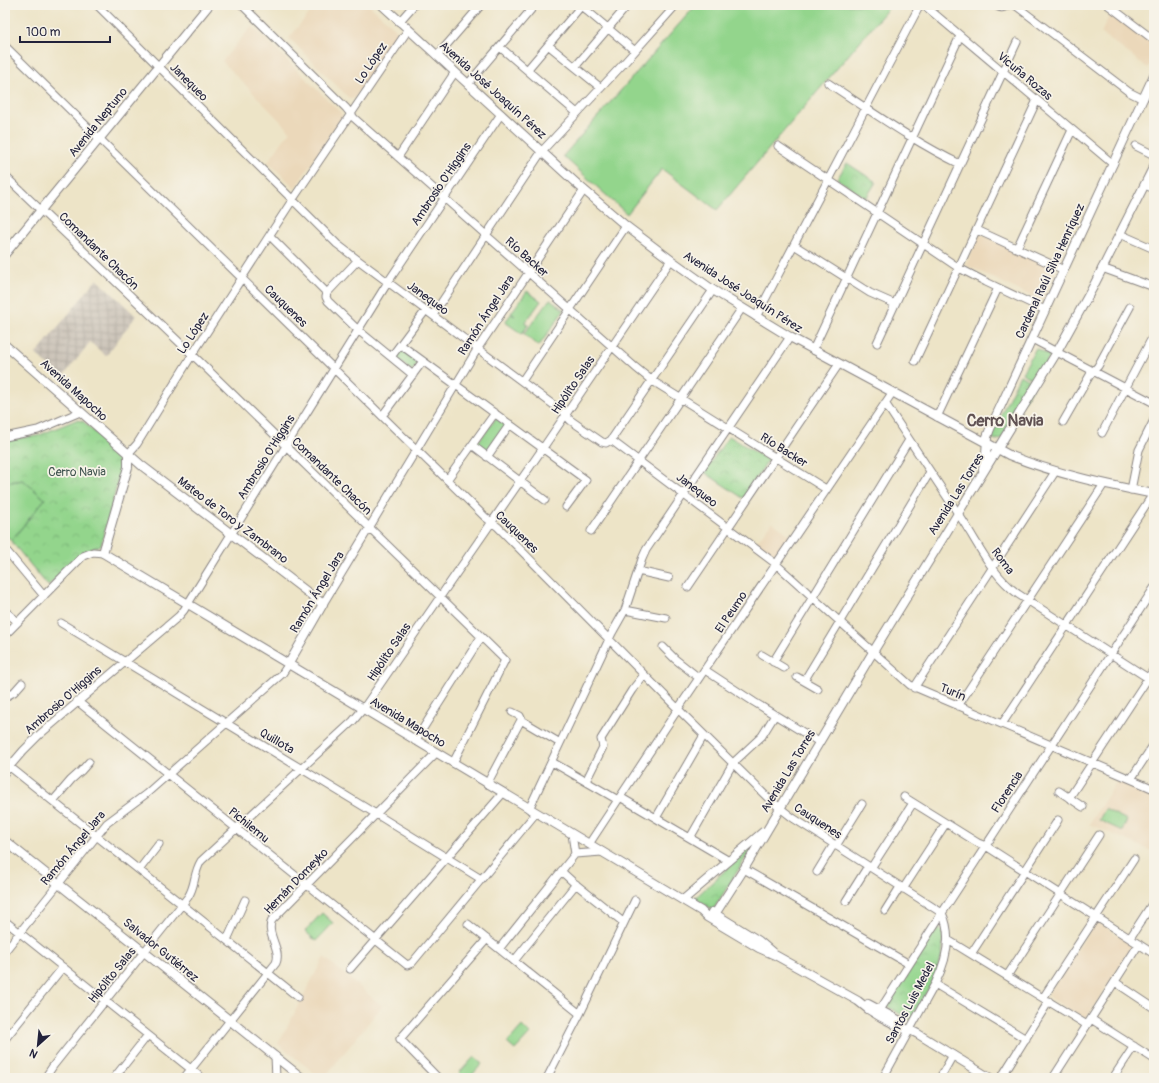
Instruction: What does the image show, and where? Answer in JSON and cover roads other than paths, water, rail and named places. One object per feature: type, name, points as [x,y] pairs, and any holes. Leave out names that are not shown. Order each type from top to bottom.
[{"type":"main road","name":"Avenida Neptuno","points":[[5,254],[209,5]]},
{"type":"main road","name":"Avenida José Joaquín Pérez","points":[[382,5],[584,190],[626,226],[713,290],[813,350],[987,444],[1020,459],[1055,472],[1154,494]]},
{"type":"main road","name":"Cardenal Raúl Silva Henríquez","points":[[979,480],[985,460],[987,437],[990,429],[1154,75]]},
{"type":"main road","name":"Avenida Las Torres","points":[[715,914],[744,869],[873,652],[1056,352],[1120,234],[1154,166]]},
{"type":"main road","name":"Avenida Mapocho","points":[[5,345],[128,454]]},
{"type":"main road","name":"Mateo de Toro y Zambrano","points":[[128,454],[324,604]]},
{"type":"main road","points":[[103,554],[128,467],[128,454]]},
{"type":"main road","points":[[128,467],[141,465]]},
{"type":"main road","name":"Avenida Mapocho","points":[[103,554],[683,900],[762,950],[775,955],[881,1013],[902,1028],[910,1030],[990,1078]]},
{"type":"main road","name":"Ramón Ángel Jara","points":[[288,664],[324,604]]},
{"type":"main road","name":"Avenida Las Torres","points":[[683,900],[768,828]]},
{"type":"main road","name":"Salvador Gutiérrez","points":[[5,841],[302,1078]]},
{"type":"main road","name":"Avenida Mapocho","points":[[701,911],[709,911],[715,914],[765,944],[775,955]]},
{"type":"street","name":"Janequeo","points":[[97,5],[337,244],[522,381],[563,412],[570,420],[600,441],[606,443],[611,440],[776,564]]},
{"type":"street","name":"Río Backer","points":[[242,5],[341,102],[354,118],[635,367],[652,380],[826,490]]},
{"type":"street","points":[[399,22],[414,5]]},
{"type":"street","points":[[437,56],[481,5]]},
{"type":"street","points":[[468,84],[535,5]]},
{"type":"street","points":[[527,70],[581,5],[635,51]]},
{"type":"street","points":[[575,67],[628,5]]},
{"type":"street","points":[[756,317],[920,5]]},
{"type":"street","name":"Vicuña Rozas","points":[[924,5],[1112,164]]},
{"type":"street","points":[[995,6],[1001,8],[1007,5]]},
{"type":"street","points":[[1015,5],[1129,92],[1142,99]]},
{"type":"street","points":[[1108,5],[1154,40]]},
{"type":"street","points":[[433,315],[542,151],[635,51],[674,6]]},
{"type":"street","name":"Lo López","points":[[128,454],[137,444],[192,355],[293,199],[408,30]]},
{"type":"street","points":[[813,350],[878,214],[960,36]]},
{"type":"street","points":[[877,342],[1017,42]]},
{"type":"street","points":[[548,45],[601,88]]},
{"type":"street","name":"Cauquenes","points":[[5,46],[491,522],[704,735],[780,808],[901,888],[942,913]]},
{"type":"street","points":[[500,47],[577,113]]},
{"type":"street","points":[[398,157],[455,72]]},
{"type":"street","points":[[828,84],[913,138],[960,164]]},
{"type":"street","points":[[916,361],[1037,100]]},
{"type":"street","name":"Ambrosio O'Higgins","points":[[6,767],[78,701],[179,616],[188,604],[333,368],[388,282],[501,114]]},
{"type":"street","points":[[1017,248],[1072,130]]},
{"type":"street","points":[[778,146],[959,268],[1045,310]]},
{"type":"street","points":[[1136,146],[1154,155]]},
{"type":"street","name":"Comandante Chacón","points":[[5,176],[192,355],[505,660],[453,763]]},
{"type":"street","points":[[1145,184],[1154,189]]},
{"type":"street","name":"Ramón Ángel Jara","points":[[324,604],[478,348],[584,190]]},
{"type":"street","points":[[522,381],[626,226]]},
{"type":"street","points":[[977,230],[1064,270]]},
{"type":"street","points":[[1120,234],[1154,249]]},
{"type":"street","points":[[270,236],[327,293]]},
{"type":"street","points":[[794,245],[870,293],[895,304]]},
{"type":"street","points":[[358,260],[327,293],[326,297],[328,301],[358,330],[413,375]]},
{"type":"street","name":"Hipólito Salas","points":[[45,1078],[182,904],[192,890],[195,873],[201,861],[354,721],[566,415],[671,260]]},
{"type":"street","points":[[1102,268],[1154,287]]},
{"type":"street","points":[[937,417],[998,288]]},
{"type":"street","points":[[611,440],[713,290]]},
{"type":"street","points":[[1063,422],[1090,375],[1098,366],[1130,307]]},
{"type":"street","points":[[591,531],[742,308]]},
{"type":"street","points":[[392,357],[426,310]]},
{"type":"street","points":[[1102,433],[1154,334]]},
{"type":"street","points":[[481,879],[533,811],[560,743],[609,640],[625,610],[646,550],[790,337]]},
{"type":"street","points":[[1032,339],[1154,403]]},
{"type":"street","points":[[401,345],[586,480],[566,507]]},
{"type":"street","points":[[382,416],[423,361]]},
{"type":"street","points":[[688,587],[839,364]]},
{"type":"street","name":"El Peumo","points":[[589,844],[678,709],[892,393]]},
{"type":"street","name":"Roma","points":[[885,403],[1000,579],[1027,600],[1151,680]]},
{"type":"street","points":[[5,437],[38,430],[80,412]]},
{"type":"street","points":[[447,480],[496,413]]},
{"type":"street","points":[[1131,490],[1139,450],[1154,420]]},
{"type":"street","points":[[487,457],[510,424]]},
{"type":"street","points":[[774,662],[909,440]]},
{"type":"street","points":[[472,446],[546,500]]},
{"type":"street","points":[[804,681],[930,472]]},
{"type":"street","points":[[914,688],[1055,472]]},
{"type":"street","points":[[958,706],[1104,484]]},
{"type":"street","points":[[1002,724],[1154,494]]},
{"type":"street","points":[[5,550],[44,596]]},
{"type":"street","points":[[5,635],[83,556],[93,552],[103,554]]},
{"type":"street","name":"Turín","points":[[776,564],[903,680],[914,688],[1154,789]]},
{"type":"street","points":[[638,571],[669,578]]},
{"type":"street","name":"Florencia","points":[[881,1013],[909,964],[1154,588]]},
{"type":"street","points":[[625,610],[666,618]]},
{"type":"street","points":[[5,611],[18,622]]},
{"type":"street","name":"Quillota","points":[[61,623],[302,768],[481,879]]},
{"type":"street","points":[[416,741],[481,637]]},
{"type":"street","points":[[663,647],[674,659],[699,678]]},
{"type":"street","points":[[762,655],[784,668]]},
{"type":"street","name":"Ramón Ángel Jara","points":[[5,951],[110,820],[136,802],[169,774],[282,674],[288,664]]},
{"type":"street","points":[[1069,798],[1151,680],[1154,669]]},
{"type":"street","points":[[705,670],[734,690],[819,742]]},
{"type":"street","points":[[586,781],[603,747],[601,739],[632,690],[644,675]]},
{"type":"street","points":[[797,676],[818,689]]},
{"type":"street","points":[[5,697],[14,692],[22,684]]},
{"type":"street","name":"Pichilemu","points":[[78,701],[405,965],[412,963],[481,879]]},
{"type":"street","points":[[512,712],[520,717],[521,720],[560,743]]},
{"type":"street","points":[[690,838],[733,763],[762,736],[775,715]]},
{"type":"street","points":[[487,784],[521,720]]},
{"type":"street","points":[[656,818],[704,735]]},
{"type":"street","points":[[1131,779],[1154,744]]},
{"type":"street","name":"Hernán Domeyko","points":[[184,1078],[276,963],[278,956],[271,932],[271,923],[274,917],[436,753]]},
{"type":"street","points":[[53,802],[70,780],[89,762]]},
{"type":"street","points":[[552,762],[656,818],[729,861]]},
{"type":"street","points":[[6,767],[53,802],[298,997]]},
{"type":"street","points":[[1059,791],[1083,807]]},
{"type":"street","points":[[350,970],[503,793]]},
{"type":"street","points":[[904,797],[978,843],[986,846],[1154,954]]},
{"type":"street","points":[[846,901],[913,803]]},
{"type":"street","points":[[817,872],[862,804]]},
{"type":"street","points":[[971,954],[1058,820]]},
{"type":"street","points":[[885,911],[946,823]]},
{"type":"street","points":[[572,834],[575,854]]},
{"type":"street","points":[[1007,976],[1099,835]]},
{"type":"street","points":[[139,870],[159,844]]},
{"type":"street","points":[[499,948],[575,854],[602,852]]},
{"type":"street","points":[[1001,1078],[1026,1039],[1046,1000],[1096,916],[1134,859]]},
{"type":"street","points":[[744,869],[909,964]]},
{"type":"street","points":[[561,871],[623,922]]},
{"type":"street","points":[[514,961],[576,884]]},
{"type":"street","points":[[227,940],[245,900]]},
{"type":"street","points":[[547,1078],[580,1014],[634,900]]},
{"type":"street","points":[[1130,938],[1154,901]]},
{"type":"street","name":"Santos Luis Medel","points":[[883,1078],[935,984],[944,961],[948,940],[946,924],[942,913]]},
{"type":"street","points":[[5,921],[202,1078]]},
{"type":"street","points":[[468,924],[580,1014]]},
{"type":"street","points":[[438,1078],[400,1039],[487,939]]},
{"type":"street","points":[[948,940],[1046,1000],[1134,1046],[1154,1059]]},
{"type":"street","points":[[1053,1078],[1139,944]]},
{"type":"street","points":[[5,1039],[62,967]]},
{"type":"street","points":[[1115,982],[1154,1008]]},
{"type":"street","points":[[935,984],[1026,1039]]},
{"type":"street","points":[[114,1078],[148,1035]]},
{"type":"street","points":[[1113,1078],[1134,1046]]},
{"type":"street","points":[[940,1078],[953,1055]]},
{"type":"street","points":[[275,1056],[276,1078]]},
{"type":"district","name":"Cerro Navia","points":[[1005,420]]}]
